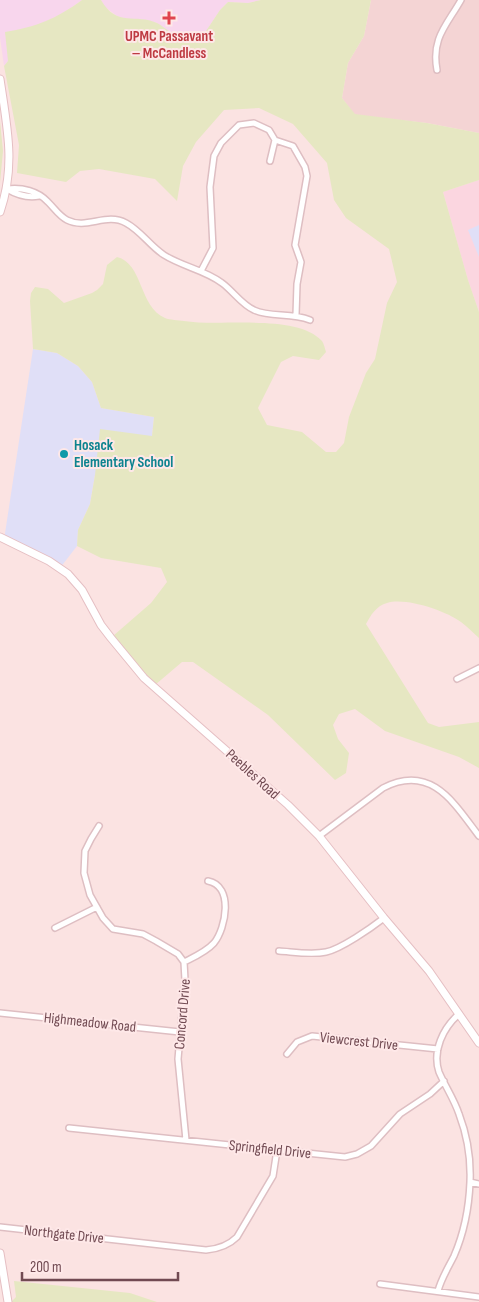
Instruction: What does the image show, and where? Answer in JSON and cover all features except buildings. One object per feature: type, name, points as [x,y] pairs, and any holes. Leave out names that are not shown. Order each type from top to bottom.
[{"type":"street","points":[[437,70],[436,53],[440,34],[461,0]]},
{"type":"street","points":[[0,80],[10,144],[7,189],[0,212]]},
{"type":"street","points":[[201,271],[213,248],[210,186],[214,156],[221,143],[240,125],[254,123],[269,130],[275,140],[293,146],[305,167],[307,176],[295,245],[300,262],[296,315]]},
{"type":"street","points":[[270,161],[275,140]]},
{"type":"street","points":[[7,189],[14,193],[33,197],[40,196],[60,216],[75,224],[110,219],[128,224],[163,255],[201,271],[220,282],[249,308],[266,313],[296,315],[310,320]]},
{"type":"street","name":"Peebles Road","points":[[0,537],[49,561],[68,574],[82,590],[106,632],[144,678],[288,805],[319,836],[429,971],[479,1043]]},
{"type":"street","points":[[457,679],[479,668]]},
{"type":"street","points":[[319,836],[383,788],[392,783],[410,780],[428,784],[445,793],[479,836]]},
{"type":"street","name":"Concord Drive","points":[[99,826],[88,845],[84,865],[85,881],[96,907],[113,929],[147,936],[178,954],[184,962],[185,980],[178,1068],[186,1140]]},
{"type":"street","points":[[184,962],[210,946],[219,936],[224,924],[225,906],[222,893],[216,884],[208,881]]},
{"type":"street","points":[[55,928],[96,907]]},
{"type":"street","points":[[279,951],[327,952],[384,918]]},
{"type":"street","name":"Highmeadow Road","points":[[0,1012],[180,1032]]},
{"type":"street","points":[[438,1291],[462,1235],[470,1182],[469,1153],[464,1128],[438,1065],[438,1049],[445,1030],[459,1014]]},
{"type":"street","name":"Viewcrest Drive","points":[[286,1054],[297,1042],[312,1036],[438,1049]]},
{"type":"street","name":"Springfield Drive","points":[[69,1128],[345,1157],[357,1154],[371,1146],[394,1120],[430,1094],[444,1080]]},
{"type":"street","name":"Northgate Drive","points":[[0,1227],[206,1250],[221,1248],[237,1237],[268,1185],[274,1170],[277,1150]]},
{"type":"street","points":[[470,1182],[479,1184]]},
{"type":"street","points":[[0,1253],[8,1302]]},
{"type":"street","points":[[380,1284],[479,1297]]},
{"type":"shaded area","points":[[0,0],[82,0],[57,18],[23,29],[4,66],[0,37]]},
{"type":"shaded area","name":"UPMC Passavant – McCandless","points":[[101,0],[261,0],[248,3],[228,2],[220,10],[204,34],[183,37],[172,34],[157,23],[145,20],[129,20],[117,16],[105,7]]},
{"type":"shaded area","points":[[371,0],[479,0],[479,133],[427,123],[355,115],[342,98],[348,63],[364,36]]},
{"type":"shaded area","points":[[479,180],[479,312],[443,192]]},
{"type":"shaded area","points":[[479,225],[479,257],[468,230]]},
{"type":"shaded area","points":[[33,349],[57,353],[78,366],[92,382],[101,408],[154,417],[152,436],[95,475],[90,504],[78,530],[77,546],[60,568],[4,540]]},
{"type":"green space","points":[[82,0],[101,0],[107,9],[120,17],[149,20],[178,36],[186,37],[204,34],[220,10],[228,2],[248,3],[261,0],[371,0],[364,36],[348,63],[342,98],[355,114],[427,123],[479,133],[479,180],[443,192],[479,312],[479,638],[454,618],[415,603],[395,602],[383,604],[377,608],[366,624],[428,723],[439,727],[479,722],[479,768],[459,757],[385,731],[355,709],[339,714],[333,725],[338,739],[349,753],[346,773],[335,780],[268,715],[193,662],[182,662],[155,685],[113,636],[151,603],[167,582],[161,568],[101,558],[77,546],[78,530],[90,504],[100,429],[152,436],[154,417],[101,408],[92,382],[78,366],[57,353],[33,349],[30,301],[31,293],[35,287],[48,289],[64,303],[92,293],[103,284],[107,265],[117,257],[125,261],[132,268],[150,305],[165,318],[199,322],[277,324],[310,332],[322,341],[326,352],[319,360],[293,356],[281,362],[258,408],[267,425],[302,432],[326,452],[336,452],[344,443],[349,417],[366,373],[375,359],[387,303],[397,282],[389,249],[346,218],[334,200],[327,163],[293,124],[259,108],[224,110],[196,142],[183,166],[177,201],[155,179],[99,169],[80,171],[66,182],[17,173],[19,145],[4,66],[8,61],[5,32],[26,28],[45,21]]},
{"type":"green space","points":[[0,121],[3,151],[0,183]]},
{"type":"green space","points":[[14,1281],[130,1293],[157,1302],[11,1302],[16,1297]]},
{"type":"place","name":"UPMC Passavant – McCandless","points":[[169,18]]},
{"type":"place","name":"Hosack Elementary School","points":[[64,454]]}]
